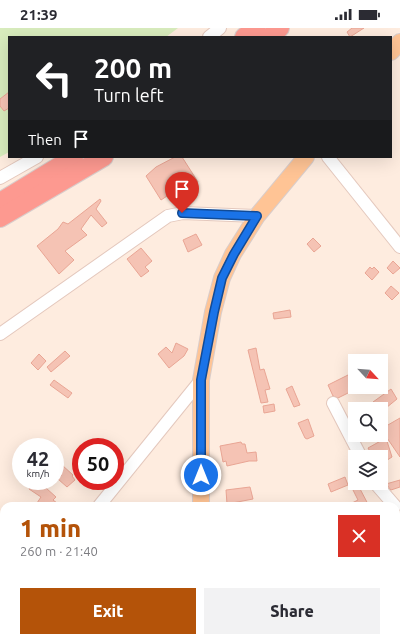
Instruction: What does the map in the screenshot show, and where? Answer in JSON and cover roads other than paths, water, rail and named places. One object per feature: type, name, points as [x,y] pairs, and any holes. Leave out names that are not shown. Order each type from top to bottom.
[{"type":"highway","points":[[245,36],[256,28]]},
{"type":"highway","points":[[270,36],[280,28]]},
{"type":"highway","points":[[0,202],[72,158]]},
{"type":"highway","points":[[0,218],[102,158]]},
{"type":"main road","points":[[392,51],[400,42]]},
{"type":"main road","points":[[201,502],[201,380],[222,278],[234,254],[257,216],[305,158]]},
{"type":"street","points":[[210,36],[220,28]]},
{"type":"street","points":[[0,178],[35,158]]},
{"type":"street","points":[[329,158],[400,248]]},
{"type":"street","points":[[0,334],[168,216],[182,213],[257,216]]},
{"type":"street","points":[[102,502],[201,380]]},
{"type":"street","points":[[333,404],[357,450]]},
{"type":"street","points":[[380,490],[391,502]]}]
